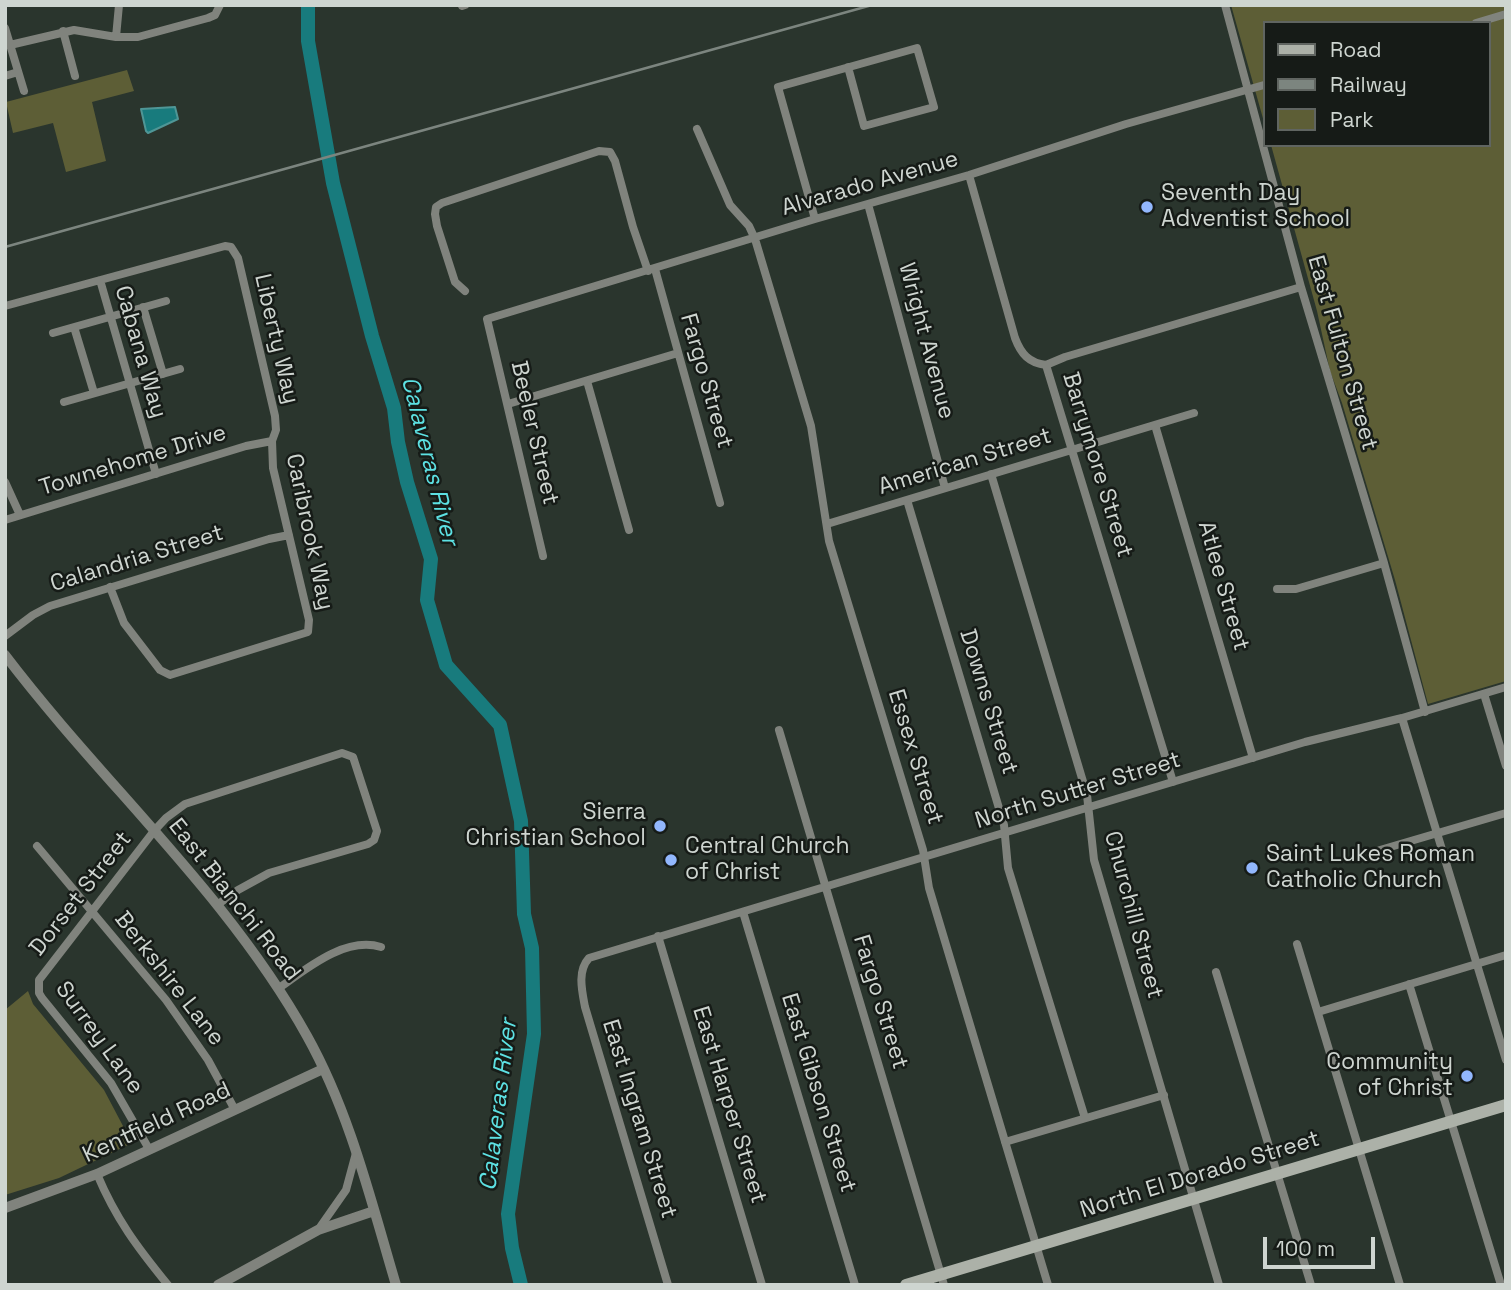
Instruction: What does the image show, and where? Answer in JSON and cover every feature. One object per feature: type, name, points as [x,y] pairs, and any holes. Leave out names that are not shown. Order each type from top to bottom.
[{"type":"main road","name":"North El Dorado Street","points":[[906,1285],[943,1280],[1036,1246],[1506,1105]]},
{"type":"street","points":[[116,37],[119,5]]},
{"type":"street","name":"East Fulton Street","points":[[1224,5],[1262,142]]},
{"type":"street","points":[[10,45],[63,31],[138,37],[208,18],[215,15],[220,7]]},
{"type":"street","points":[[1483,21],[1506,14]]},
{"type":"street","points":[[5,28],[24,91]]},
{"type":"street","points":[[63,31],[75,76]]},
{"type":"street","points":[[815,219],[778,86],[917,48],[934,107],[864,126],[848,67]]},
{"type":"street","points":[[5,76],[18,72]]},
{"type":"street","name":"Alvarado Avenue","points":[[487,319],[815,219],[970,175],[1126,124],[1262,86]]},
{"type":"street","name":"Essex Street","points":[[697,129],[730,205],[749,226],[755,239],[811,426],[835,563],[925,858],[929,888],[1048,1285]]},
{"type":"street","name":"East Fulton Street","points":[[1263,147],[1301,287],[1384,563],[1425,712]]},
{"type":"street","name":"Fargo Street","points":[[465,291],[455,282],[437,226],[436,207],[599,151],[610,152],[615,161],[633,227],[652,270],[720,503]]},
{"type":"street","name":"Barrymore Street","points":[[970,175],[1015,338],[1024,355],[1032,362],[1046,365],[1173,782]]},
{"type":"street","name":"Wright Avenue","points":[[868,204],[945,488]]},
{"type":"street","name":"Liberty Way","points":[[100,280],[217,247],[231,247],[238,258],[275,416],[276,429],[272,441]]},
{"type":"street","points":[[5,306],[100,280]]},
{"type":"street","name":"Cabana Way","points":[[100,280],[156,474]]},
{"type":"street","points":[[1046,365],[1301,287]]},
{"type":"street","points":[[53,333],[166,301]]},
{"type":"street","points":[[144,307],[163,374]]},
{"type":"street","name":"Beeler Street","points":[[487,319],[543,556]]},
{"type":"street","points":[[74,327],[94,393]]},
{"type":"street","points":[[508,404],[678,353]]},
{"type":"street","points":[[64,402],[180,369]]},
{"type":"street","points":[[587,381],[629,530]]},
{"type":"street","name":"American Street","points":[[827,524],[1194,413]]},
{"type":"street","name":"Atlee Street","points":[[1155,425],[1253,758]]},
{"type":"street","name":"Townehome Drive","points":[[5,520],[246,446],[272,441]]},
{"type":"street","name":"Caribrook Way","points":[[110,587],[124,623],[160,670],[170,675],[308,632],[309,620],[273,468],[272,441]]},
{"type":"street","name":"Churchill Street","points":[[991,474],[1087,795],[1094,860],[1219,1285]]},
{"type":"street","points":[[5,482],[20,515]]},
{"type":"street","name":"Downs Street","points":[[907,500],[1004,825],[1008,868],[1085,1118]]},
{"type":"street","name":"Calandria Street","points":[[5,636],[50,606],[289,535]]},
{"type":"street","points":[[1277,589],[1296,589],[1384,563]]},
{"type":"street","name":"East Bianchi Road","points":[[5,655],[241,934],[279,988],[323,1069],[356,1153],[396,1285]]},
{"type":"street","name":"North Sutter Street","points":[[585,962],[596,955],[827,885],[925,858],[1253,758],[1425,712],[1506,687]]},
{"type":"street","points":[[1484,694],[1506,766]]},
{"type":"street","points":[[1402,718],[1506,1060]]},
{"type":"street","name":"Fargo Street","points":[[779,730],[943,1280]]},
{"type":"street","name":"Dorset Street","points":[[38,986],[42,975],[166,818],[190,801],[342,752],[350,754],[356,761],[377,831],[374,840],[269,873],[251,881],[217,905]]},
{"type":"street","points":[[1380,850],[1506,813]]},
{"type":"street","name":"Berkshire Lane","points":[[37,846],[186,1027],[235,1110]]},
{"type":"street","name":"East Gibson Street","points":[[743,912],[855,1285]]},
{"type":"street","name":"East Harper Street","points":[[658,936],[762,1285]]},
{"type":"street","points":[[1297,944],[1400,1285]]},
{"type":"street","points":[[279,988],[331,954],[355,947],[381,947]]},
{"type":"street","points":[[1318,1012],[1506,955]]},
{"type":"street","name":"East Ingram Street","points":[[585,962],[581,974],[585,1007],[668,1285]]},
{"type":"street","points":[[1216,972],[1311,1285]]},
{"type":"street","points":[[1409,984],[1500,1285]]},
{"type":"street","name":"Surrey Lane","points":[[38,986],[42,998],[111,1083],[149,1149]]},
{"type":"street","name":"Kentfield Road","points":[[5,1208],[97,1174],[323,1069]]},
{"type":"street","points":[[1005,1142],[1164,1095]]},
{"type":"street","points":[[318,1230],[346,1190],[356,1153]]},
{"type":"street","points":[[97,1174],[117,1218],[168,1285]]},
{"type":"street","points":[[222,1283],[318,1230],[374,1211]]},
{"type":"green space","points":[[1231,5],[1506,5],[1506,681],[1428,704],[1395,580],[1330,371],[1317,311],[1272,147],[1490,147],[1490,21],[1262,21],[1262,115]]},
{"type":"green space","points":[[127,70],[134,91],[92,102],[106,161],[66,172],[53,123],[13,133],[6,102]]},
{"type":"green space","points":[[28,991],[33,1004],[104,1090],[132,1143],[59,1178],[5,1195],[5,1010]]},
{"type":"water","points":[[175,107],[178,119],[148,133],[146,131],[141,109]]},
{"type":"waterway","name":"Calaveras River","points":[[308,5],[308,41],[333,183],[372,336],[394,408],[407,482],[431,559],[427,600],[446,665],[500,725],[521,821],[524,914],[532,948],[534,1034],[508,1214],[512,1248],[521,1285]]},
{"type":"railway","points":[[5,247],[872,5]]},
{"type":"place","name":"Seventh Day Adventist School","points":[[1147,207]]},
{"type":"place","name":"Sierra Christian School","points":[[660,826]]},
{"type":"place","name":"Central Church of Christ","points":[[671,860]]},
{"type":"place","name":"Saint Lukes Roman Catholic Church","points":[[1252,868]]},
{"type":"place","name":"Community of Christ","points":[[1467,1076]]}]
